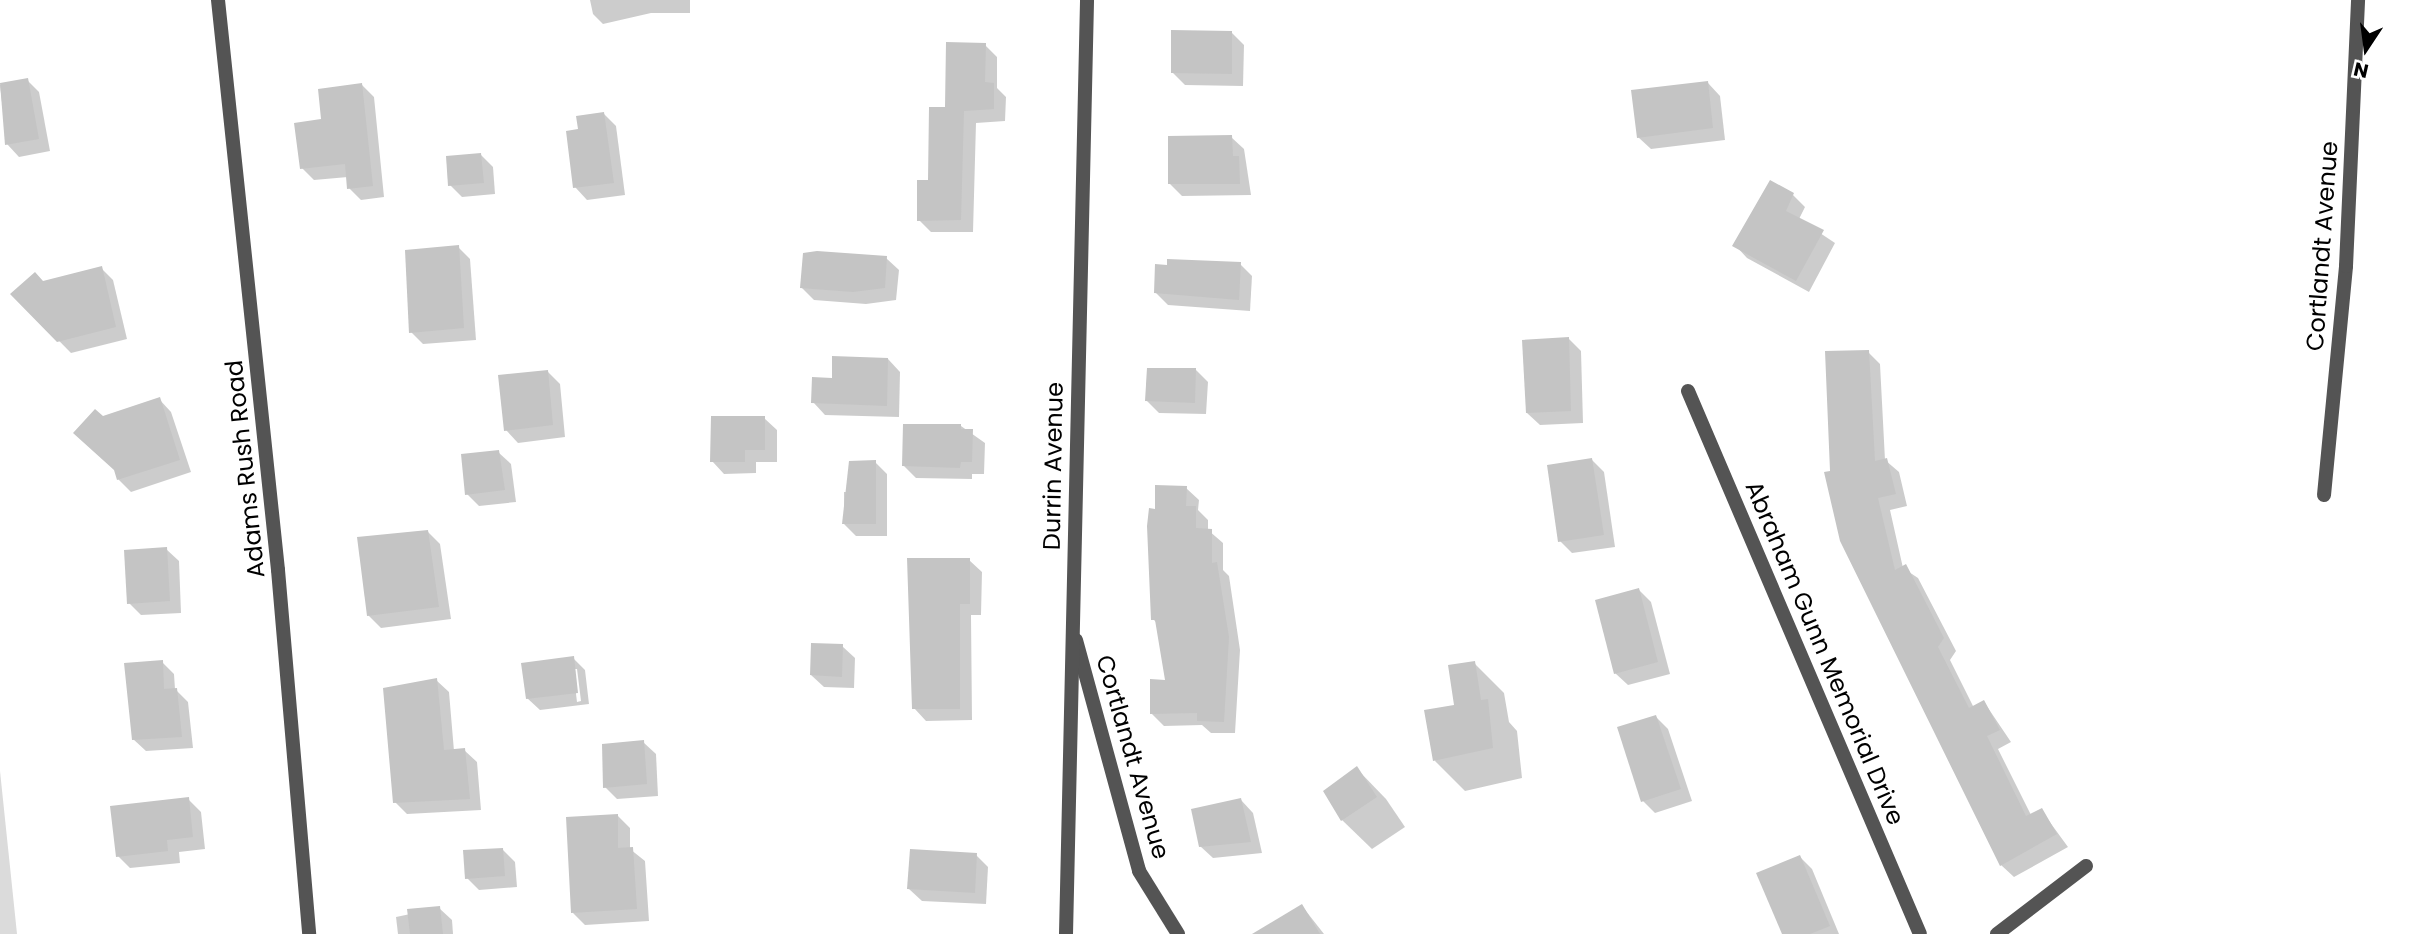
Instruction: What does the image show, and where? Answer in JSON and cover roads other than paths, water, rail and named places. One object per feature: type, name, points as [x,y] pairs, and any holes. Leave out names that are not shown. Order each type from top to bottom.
[{"type":"street","name":"Adams Rush Road","points":[[218,0],[278,570],[309,934]]},
{"type":"street","name":"Durrin Avenue","points":[[1066,934],[1087,0]]},
{"type":"street","name":"Cortlandt Avenue","points":[[2324,495],[2346,266],[2358,0]]},
{"type":"street","name":"Abraham Gunn Memorial Drive","points":[[1688,391],[1920,934]]},
{"type":"street","name":"Cortlandt Avenue","points":[[1072,625],[1139,871],[1178,934]]},
{"type":"street","points":[[1997,934],[2086,866]]}]
